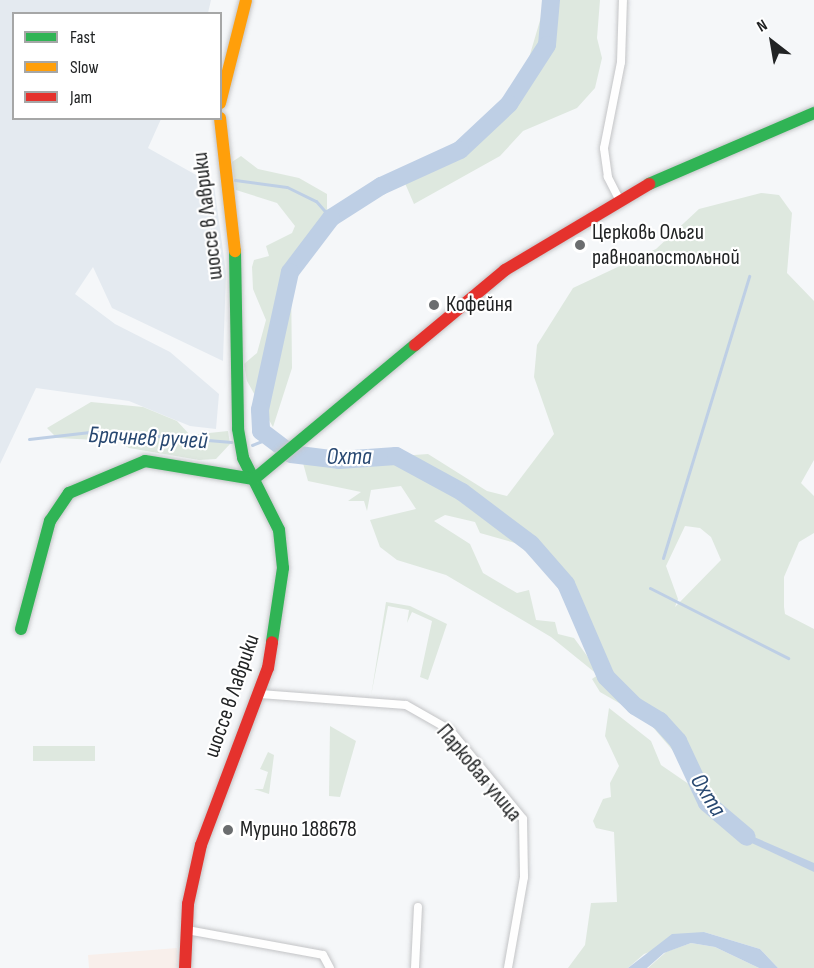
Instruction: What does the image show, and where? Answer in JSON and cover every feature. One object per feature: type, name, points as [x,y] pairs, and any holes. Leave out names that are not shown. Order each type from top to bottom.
[{"type":"street","points":[[222,95],[246,0]]},
{"type":"street","points":[[619,199],[606,171],[604,148],[621,62],[623,0]]},
{"type":"street","points":[[21,629],[50,521],[69,493],[145,461],[254,479],[271,469],[505,270],[619,199],[737,142],[814,113]]},
{"type":"street","name":"шоссе в Лаврики","points":[[185,968],[187,930],[201,844],[260,694],[275,637],[283,568],[279,530],[242,453],[238,429],[238,274],[220,120]]},
{"type":"street","name":"Парковая улица","points":[[260,694],[406,705],[450,730],[523,819],[524,877],[508,968]]},
{"type":"street","points":[[415,968],[418,907]]},
{"type":"street","points":[[187,930],[323,955],[330,968]]},
{"type":"shaded area","points":[[0,0],[211,0],[208,12],[12,12],[12,120],[161,120],[148,148],[214,185],[226,273],[223,361],[112,308],[93,267],[75,294],[115,324],[170,352],[219,394],[216,429],[190,426],[129,401],[36,388],[0,464]]},
{"type":"shaded area","points":[[546,0],[600,0],[597,38],[602,58],[595,88],[577,108],[523,131],[500,156],[414,204],[404,181],[498,110],[526,68]]},
{"type":"shaded area","points":[[241,156],[258,169],[299,178],[327,194],[327,232],[291,277],[292,368],[273,427],[247,381],[244,364],[257,353],[266,320],[253,289],[252,267],[254,260],[269,256],[266,246],[292,233],[295,226],[277,203],[236,190],[232,162]]},
{"type":"shaded area","points":[[761,193],[779,195],[792,213],[787,273],[814,301],[814,460],[801,483],[814,496],[814,533],[799,542],[784,577],[784,607],[785,614],[814,629],[814,968],[778,968],[760,949],[704,932],[644,954],[628,968],[568,968],[585,945],[591,903],[617,902],[614,832],[596,828],[593,821],[603,799],[611,797],[610,783],[619,766],[605,736],[609,708],[651,741],[661,765],[693,787],[681,760],[645,718],[600,692],[592,679],[598,675],[551,637],[446,575],[397,560],[380,547],[370,520],[416,509],[401,486],[371,490],[367,511],[364,501],[348,501],[361,492],[308,481],[303,463],[428,454],[487,491],[507,496],[554,434],[534,377],[537,345],[573,288],[656,249],[699,209]],"holes":[[[445,515],[475,522],[480,533],[526,546],[587,623],[596,646],[593,664],[574,638],[558,634],[555,622],[536,620],[529,590],[517,593],[483,573],[470,544],[434,521]],[[685,526],[700,528],[711,537],[721,560],[675,607],[678,599],[666,566]]]},
{"type":"shaded area","points":[[91,402],[143,407],[177,421],[190,435],[228,431],[230,444],[216,459],[199,460],[129,448],[117,441],[57,438],[47,428]]},
{"type":"shaded area","points":[[386,602],[410,606],[447,624],[428,680],[420,677],[432,621],[412,612],[407,623],[409,610],[388,606],[371,696]]},
{"type":"shaded area","points":[[330,726],[356,741],[340,797],[329,796]]},
{"type":"shaded area","points":[[33,746],[95,746],[95,761],[33,761]]},
{"type":"shaded area","points":[[268,752],[274,755],[269,794],[254,789],[263,789],[268,772],[260,769]]},
{"type":"shaded area","points":[[691,943],[715,947],[759,968],[648,968],[666,952]]},
{"type":"shaded area","points":[[177,948],[177,968],[89,968],[88,955]]},
{"type":"water","points":[[724,824],[814,863],[814,872],[743,839]]},
{"type":"water","points":[[704,932],[760,949],[778,968],[759,968],[715,947],[691,943],[664,953],[647,968],[628,968],[672,934]]},
{"type":"waterway","name":"Охта","points":[[551,0],[547,45],[509,104],[460,150],[381,186],[331,218],[290,272],[260,410],[261,431],[291,454],[339,460],[396,456],[462,492],[531,544],[566,584],[606,677],[635,706],[660,721],[678,741],[707,803],[747,837]]},
{"type":"waterway","points":[[235,180],[287,187],[316,201],[331,218]]},
{"type":"waterway","points":[[663,558],[749,276]]},
{"type":"waterway","name":"Брачнев ручей","points":[[29,439],[99,431],[232,442]]},
{"type":"waterway","name":"Брачнев ручей","points":[[252,445],[267,439]]},
{"type":"waterway","points":[[650,588],[788,658]]},
{"type":"traffic: fast","points":[[649,184],[814,113]]},
{"type":"traffic: fast","points":[[235,251],[238,429],[243,458],[279,530],[283,568],[272,642]]},
{"type":"traffic: fast","points":[[21,629],[50,521],[69,493],[145,461],[254,479],[415,345]]},
{"type":"traffic: slow","points":[[222,95],[246,0]]},
{"type":"traffic: slow","points":[[220,120],[235,251]]},
{"type":"traffic: jam","points":[[415,345],[505,270],[649,184]]},
{"type":"traffic: jam","points":[[185,968],[188,904],[201,845],[268,668],[272,642]]},
{"type":"place","name":"Церковь Ольги равноапостольной","points":[[580,245]]},
{"type":"place","name":"Кофейня","points":[[434,305]]},
{"type":"place","name":"Мурино 188678","points":[[228,830]]}]
